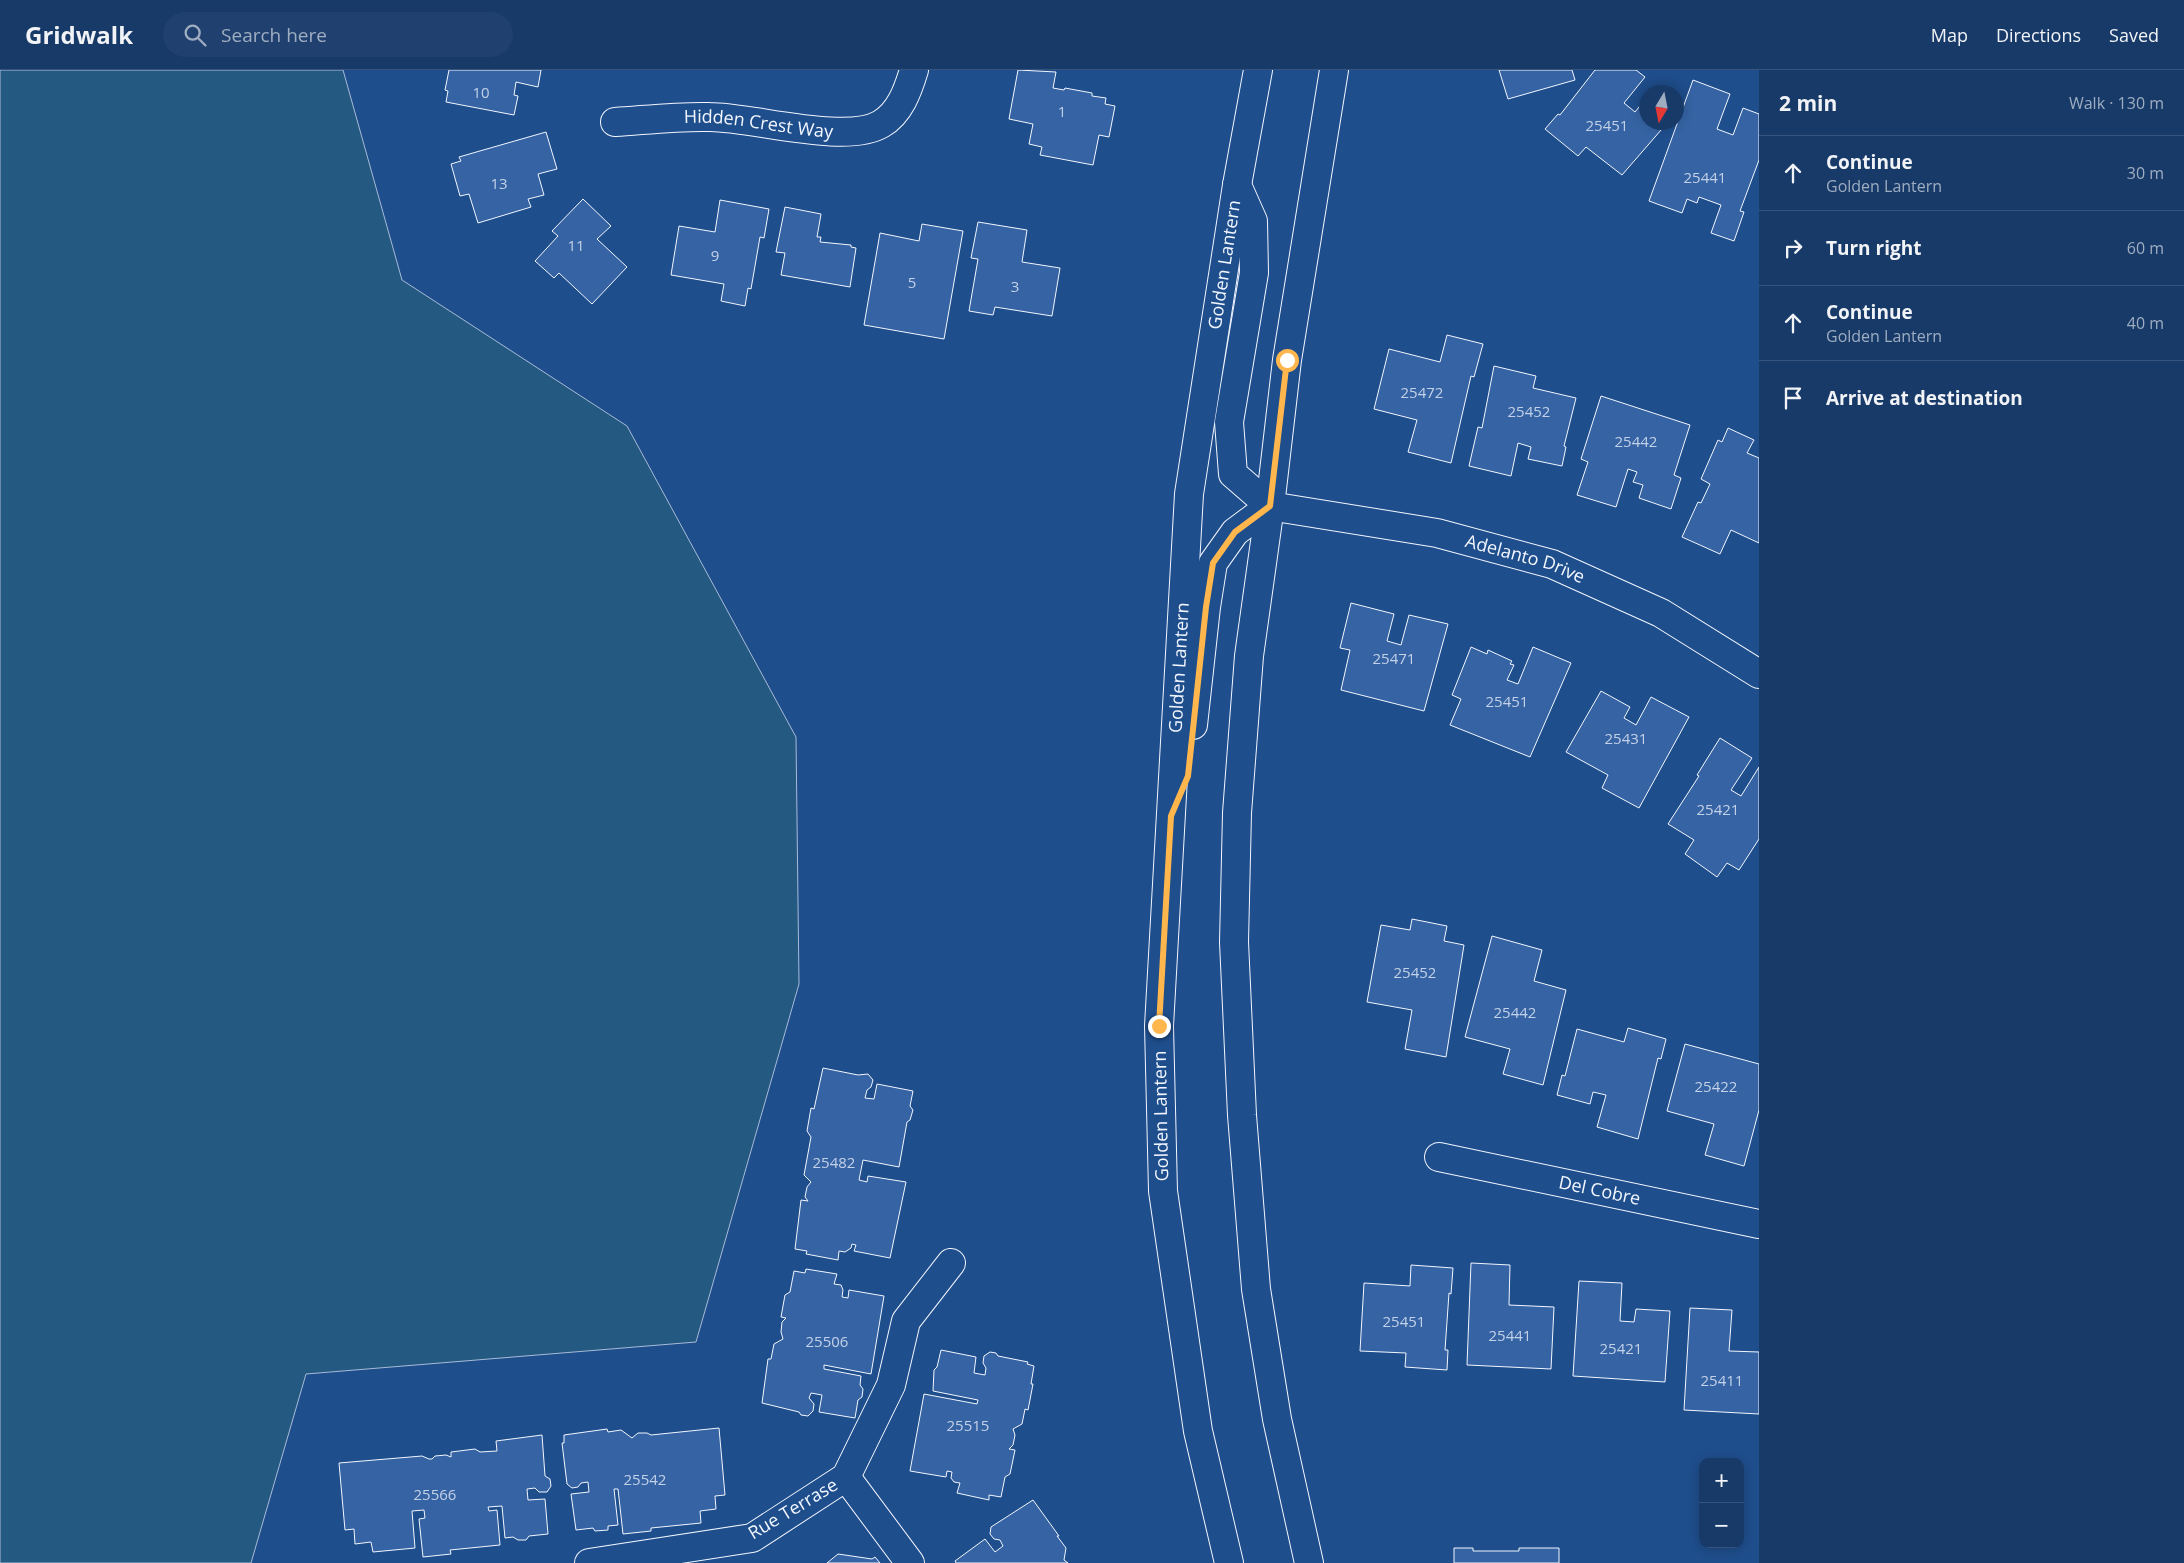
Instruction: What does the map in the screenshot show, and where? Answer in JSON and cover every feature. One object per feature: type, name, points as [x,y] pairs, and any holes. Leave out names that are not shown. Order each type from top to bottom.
[{"type":"main road","name":"Hidden Crest Way","points":[[615,122],[711,117],[808,130],[857,132],[880,125],[896,111],[906,92],[914,70]]},
{"type":"main road","name":"Golden Lantern","points":[[1229,1563],[1221,1521],[1198,1431],[1163,1191],[1159,1026],[1189,494],[1237,184],[1258,70]]},
{"type":"main road","points":[[1309,1563],[1277,1419],[1256,1289],[1242,1115],[1234,942],[1237,813],[1249,656],[1270,506],[1287,360],[1334,70]]},
{"type":"main road","points":[[1237,184],[1253,221],[1254,273],[1229,422],[1233,474],[1270,506]]},
{"type":"main road","points":[[1171,816],[1188,776],[1206,607],[1213,563],[1235,532],[1270,506]]},
{"type":"main road","name":"Adelanto Drive","points":[[1270,506],[1437,533],[1552,564],[1661,613],[1759,674]]},
{"type":"main road","name":"Del Cobre","points":[[1439,1157],[1759,1224]]},
{"type":"main road","name":"Rue Terrase","points":[[589,1563],[752,1538],[846,1477],[892,1385],[906,1321],[951,1264]]},
{"type":"main road","points":[[846,1477],[910,1563]]},
{"type":"shaded area","points":[[0,70],[343,70],[402,280],[627,426],[796,737],[799,984],[696,1342],[306,1374],[251,1563],[0,1563]]},
{"type":"building","points":[[449,70],[541,70],[538,87],[516,82],[514,95],[518,96],[514,115],[446,102],[448,91],[445,90]]},
{"type":"building","points":[[1018,70],[1056,72],[1053,88],[1064,90],[1065,88],[1092,93],[1092,96],[1106,98],[1105,104],[1115,106],[1109,137],[1099,135],[1093,165],[1040,155],[1042,147],[1029,144],[1033,124],[1009,119]]},
{"type":"building","points":[[1499,70],[1572,70],[1575,80],[1508,99]]},
{"type":"building","points":[[1595,70],[1636,70],[1645,77],[1624,103],[1635,112],[1639,107],[1639,130],[1661,130],[1622,175],[1586,147],[1578,156],[1545,129],[1558,114],[1560,115]]},
{"type":"building","points":[[1693,80],[1730,94],[1717,129],[1733,135],[1743,108],[1759,114],[1759,160],[1740,211],[1744,212],[1734,241],[1711,233],[1721,205],[1699,197],[1697,203],[1687,199],[1682,213],[1649,201],[1675,130],[1684,130],[1684,105]]},
{"type":"building","points":[[546,132],[557,169],[538,174],[544,195],[528,199],[531,207],[478,223],[469,194],[460,196],[451,164],[461,161],[459,157]]},
{"type":"building","points":[[583,199],[611,226],[597,239],[627,267],[592,304],[559,273],[554,278],[535,261],[558,236],[552,231]]},
{"type":"building","points":[[720,200],[769,209],[764,238],[760,237],[751,289],[748,288],[745,306],[721,301],[724,284],[671,275],[679,226],[715,232]]},
{"type":"building","points":[[785,207],[821,214],[817,237],[821,237],[820,242],[851,245],[851,247],[856,248],[850,287],[781,275],[785,253],[776,252]]},
{"type":"building","points":[[978,222],[1027,230],[1022,262],[1060,268],[1052,316],[995,307],[993,315],[969,311],[978,259],[971,258]]},
{"type":"building","points":[[922,224],[963,231],[944,339],[864,325],[880,233],[919,241]]},
{"type":"building","points":[[1447,335],[1483,344],[1474,377],[1471,376],[1451,463],[1408,452],[1417,420],[1374,409],[1389,349],[1440,362]]},
{"type":"building","points":[[1494,366],[1536,376],[1533,388],[1576,398],[1564,446],[1566,447],[1562,466],[1528,459],[1531,447],[1518,443],[1511,476],[1469,466],[1478,427],[1482,428]]},
{"type":"building","points":[[1601,396],[1690,425],[1674,475],[1681,478],[1671,509],[1639,498],[1643,485],[1633,482],[1637,472],[1628,469],[1616,507],[1577,495],[1588,462],[1581,459]]},
{"type":"building","points":[[1728,428],[1754,440],[1747,453],[1759,458],[1759,543],[1731,530],[1720,554],[1682,537],[1698,502],[1701,503],[1710,484],[1701,479],[1718,440],[1722,442]]},
{"type":"building","points":[[1351,603],[1394,614],[1387,641],[1401,645],[1409,615],[1448,624],[1424,711],[1341,690],[1350,650],[1340,648]]},
{"type":"building","points":[[1471,647],[1487,654],[1488,650],[1512,661],[1510,664],[1514,665],[1507,680],[1518,684],[1533,647],[1571,663],[1530,757],[1450,725],[1461,699],[1452,695]]},
{"type":"building","points":[[1601,691],[1630,707],[1624,718],[1636,725],[1651,697],[1689,717],[1639,808],[1602,788],[1608,775],[1566,752]]},
{"type":"building","points":[[1720,738],[1752,758],[1731,790],[1741,796],[1759,767],[1759,839],[1739,870],[1727,863],[1717,877],[1685,854],[1694,840],[1668,824],[1699,776],[1697,775]]},
{"type":"building","points":[[1412,919],[1447,926],[1444,941],[1464,945],[1446,1057],[1405,1049],[1412,1010],[1367,1002],[1381,925],[1410,930]]},
{"type":"building","points":[[1492,936],[1542,950],[1534,981],[1566,990],[1543,1085],[1503,1074],[1510,1049],[1465,1037]]},
{"type":"building","points":[[1628,1028],[1666,1039],[1661,1059],[1658,1058],[1638,1139],[1597,1127],[1606,1095],[1593,1092],[1590,1104],[1557,1095],[1562,1075],[1565,1076],[1577,1029],[1624,1042]]},
{"type":"building","points":[[1685,1044],[1759,1064],[1759,1110],[1744,1166],[1705,1155],[1714,1124],[1667,1111]]},
{"type":"building","points":[[823,1068],[858,1075],[868,1074],[873,1080],[865,1098],[874,1099],[877,1084],[913,1091],[910,1106],[913,1110],[910,1120],[907,1122],[899,1167],[863,1160],[859,1180],[867,1182],[868,1176],[906,1182],[890,1258],[854,1251],[856,1245],[852,1244],[851,1248],[845,1252],[839,1251],[838,1260],[806,1254],[807,1251],[795,1249],[801,1200],[808,1201],[805,1197],[807,1187],[811,1182],[804,1175],[811,1137],[807,1131],[811,1108],[814,1109]]},
{"type":"building","points":[[1471,1263],[1510,1265],[1509,1305],[1554,1307],[1551,1369],[1467,1365]]},
{"type":"building","points":[[1411,1265],[1453,1268],[1451,1294],[1449,1293],[1445,1350],[1448,1350],[1447,1370],[1405,1367],[1406,1353],[1360,1351],[1364,1283],[1410,1286]]},
{"type":"building","points":[[806,1269],[837,1274],[834,1284],[841,1285],[843,1290],[842,1297],[848,1298],[849,1290],[884,1296],[871,1374],[824,1365],[824,1369],[861,1376],[862,1397],[858,1400],[855,1418],[819,1412],[822,1395],[811,1393],[809,1398],[814,1404],[813,1411],[808,1416],[762,1403],[768,1359],[771,1359],[774,1344],[783,1339],[781,1332],[782,1322],[786,1318],[781,1317],[785,1295],[790,1292],[794,1271],[805,1273]]},
{"type":"building","points":[[1579,1281],[1622,1283],[1620,1321],[1634,1322],[1636,1309],[1670,1311],[1665,1382],[1573,1376]]},
{"type":"building","points":[[1690,1308],[1732,1310],[1729,1351],[1759,1352],[1759,1414],[1684,1410]]},
{"type":"building","points":[[941,1350],[976,1357],[974,1373],[985,1375],[984,1356],[990,1352],[996,1353],[998,1356],[1028,1362],[1027,1364],[1034,1366],[1028,1410],[1025,1409],[1022,1424],[1013,1429],[1015,1435],[1013,1445],[1009,1449],[1015,1450],[1010,1474],[1005,1477],[1001,1497],[989,1495],[989,1500],[957,1493],[960,1483],[954,1482],[951,1478],[952,1472],[947,1471],[946,1477],[910,1471],[924,1394],[977,1404],[978,1400],[933,1391],[934,1370],[937,1367]]},
{"type":"building","points":[[719,1428],[725,1495],[715,1496],[716,1509],[700,1511],[701,1523],[651,1528],[651,1531],[623,1534],[618,1489],[614,1489],[618,1525],[608,1526],[608,1530],[595,1531],[593,1528],[576,1530],[571,1494],[589,1492],[588,1482],[581,1483],[578,1487],[572,1488],[567,1484],[562,1443],[564,1443],[564,1435],[607,1429],[608,1432],[621,1430],[632,1438],[638,1433],[651,1435]]},
{"type":"building","points":[[542,1435],[545,1476],[550,1479],[551,1486],[547,1492],[539,1492],[535,1488],[527,1489],[528,1500],[545,1499],[548,1534],[529,1536],[526,1540],[518,1540],[513,1537],[505,1538],[502,1506],[488,1507],[489,1511],[497,1510],[500,1545],[450,1550],[451,1554],[423,1557],[419,1519],[425,1518],[424,1510],[412,1511],[415,1548],[373,1552],[371,1542],[355,1544],[354,1529],[345,1530],[339,1463],[422,1456],[432,1459],[435,1456],[446,1455],[451,1457],[451,1452],[475,1449],[480,1452],[497,1451],[496,1441]]},
{"type":"building","points":[[1033,1500],[1066,1548],[1064,1560],[1068,1563],[956,1563],[955,1561],[985,1539],[995,1552],[1003,1546],[1000,1540],[994,1539],[990,1534],[991,1527]]},
{"type":"building","points":[[1454,1548],[1473,1548],[1473,1551],[1519,1551],[1519,1548],[1559,1548],[1559,1563],[1454,1563]]},
{"type":"building","points":[[838,1554],[872,1559],[875,1557],[880,1563],[827,1563]]},
{"type":"route","points":[[1159,1026],[1171,816],[1188,776],[1206,607],[1213,563],[1235,532],[1270,506],[1287,360]]}]
